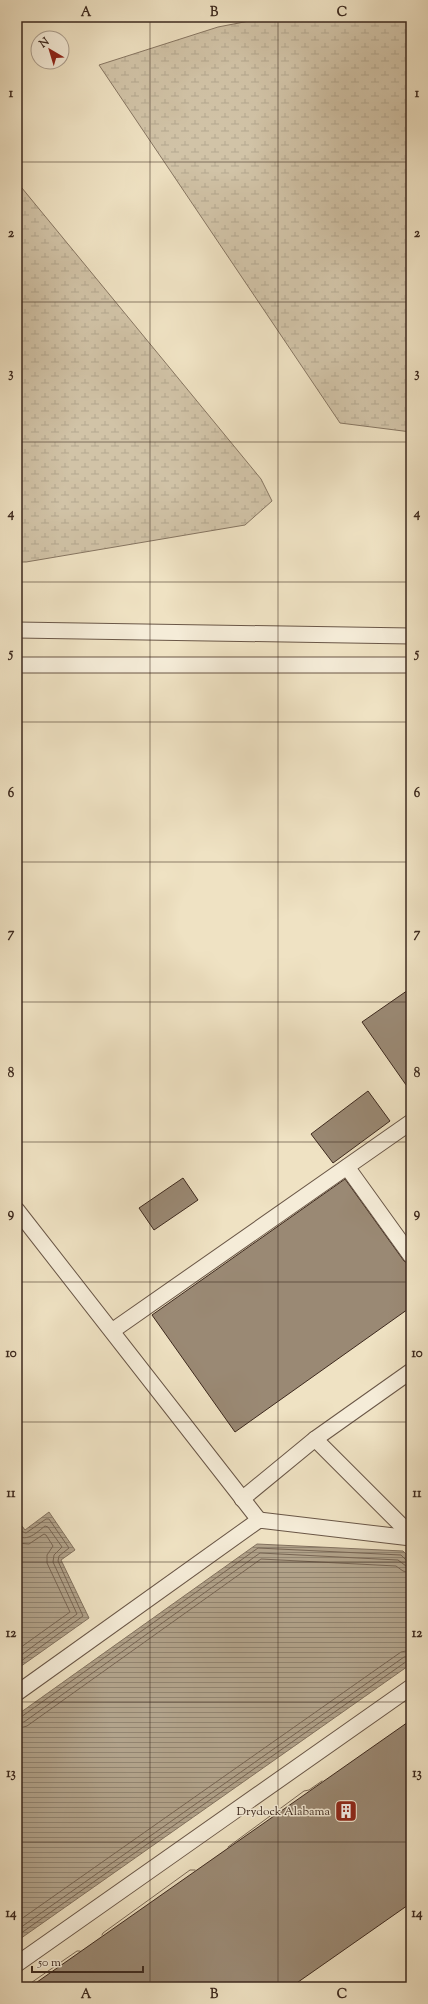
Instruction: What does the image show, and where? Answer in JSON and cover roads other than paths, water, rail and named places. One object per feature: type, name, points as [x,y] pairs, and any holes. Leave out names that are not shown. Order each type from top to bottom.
[{"type":"street","points":[[17,630],[411,636]]},
{"type":"street","points":[[17,665],[411,665]]},
{"type":"street","points":[[112,1331],[411,1122]]},
{"type":"street","points":[[347,1167],[411,1256]]},
{"type":"street","points":[[17,1210],[259,1520]]},
{"type":"street","points":[[242,1499],[315,1440],[411,1371]]},
{"type":"street","points":[[315,1440],[411,1536]]},
{"type":"street","points":[[17,1693],[259,1520],[411,1536]]},
{"type":"street","points":[[17,1964],[411,1687]]},
{"type":"water","points":[[49,1512],[75,1550],[61,1560],[89,1618],[17,1669],[17,1526],[22,1526],[25,1530]]},
{"type":"water","points":[[257,1544],[403,1551],[411,1559],[411,1664],[17,1941],[17,1715]]},
{"type":"place","name":"Drydock Alabama","points":[[346,1811]]}]
